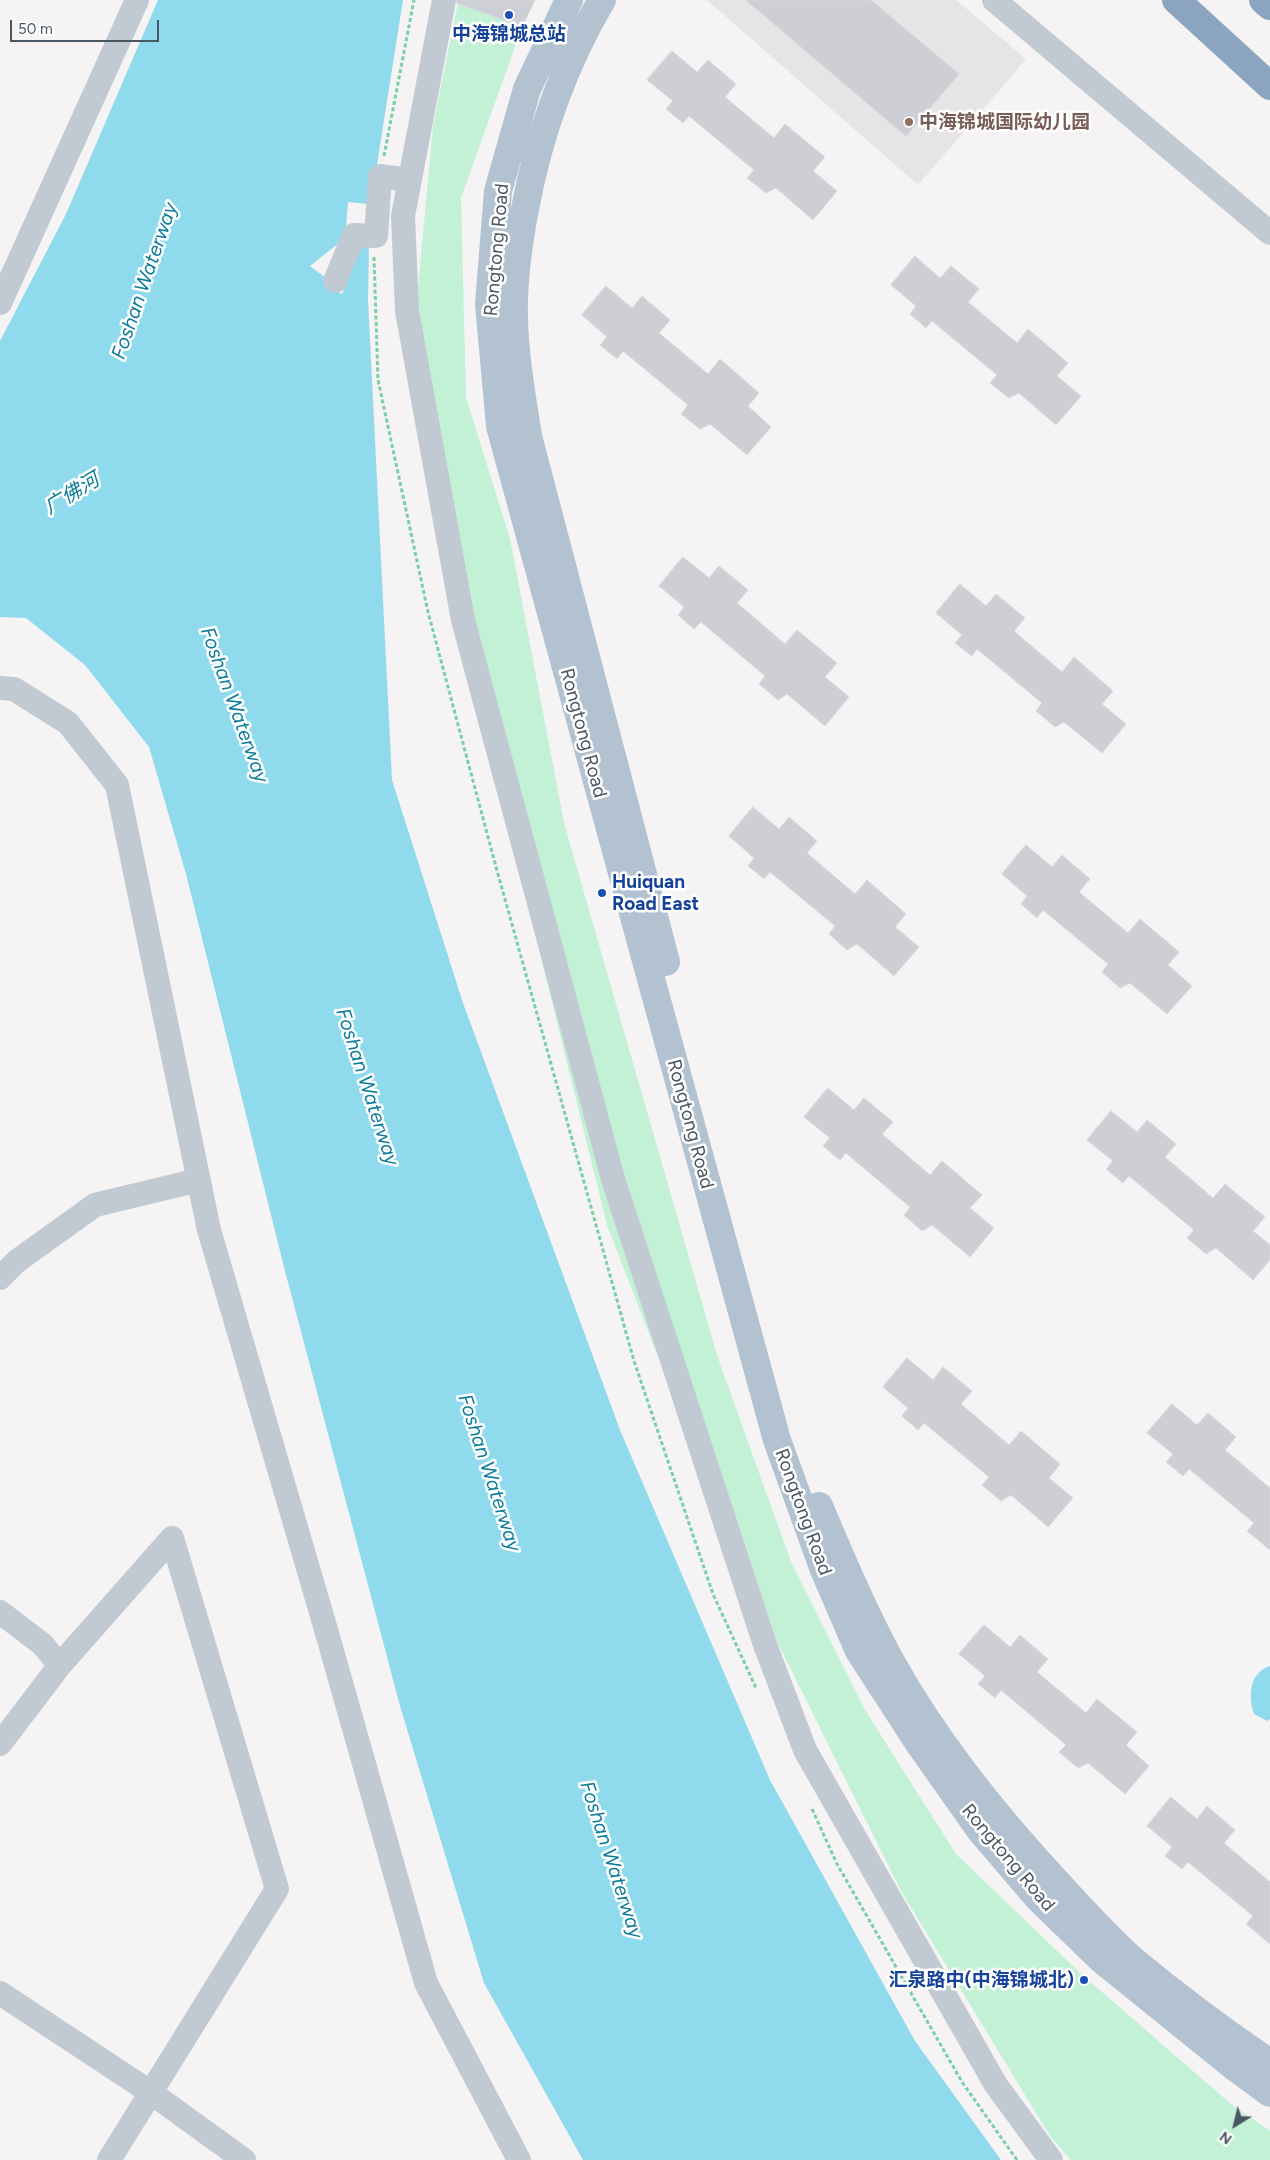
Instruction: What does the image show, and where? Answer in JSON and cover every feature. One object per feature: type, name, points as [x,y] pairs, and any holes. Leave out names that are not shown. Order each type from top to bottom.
[{"type":"highway","points":[[1176,0],[1270,86]]},
{"type":"highway","points":[[1263,0],[1270,6]]},
{"type":"main road","name":"Rongtong Road","points":[[569,0],[527,88],[498,191],[489,304],[500,426],[777,1440],[824,1570],[859,1651],[918,1742],[980,1830],[1038,1898],[1101,1959],[1236,2068],[1270,2093]]},
{"type":"main road","name":"Rongtong Road","points":[[602,0],[569,60],[533,165],[516,261],[514,318],[520,378],[528,436],[707,1118],[794,1434],[817,1501],[840,1556],[891,1661],[920,1710],[993,1811],[1031,1855],[1134,1960],[1231,2036],[1270,2063]]},
{"type":"street","points":[[0,303],[137,0]]},
{"type":"street","points":[[444,0],[403,216],[407,311],[463,620],[619,1198],[764,1642],[805,1750],[996,2086],[1051,2160]]},
{"type":"street","points":[[994,0],[1270,232]]},
{"type":"street","points":[[335,281],[354,235],[376,236],[380,176],[410,180]]},
{"type":"street","points":[[0,688],[14,689],[68,723],[117,785],[209,1230],[327,1633],[426,1983],[520,2160]]},
{"type":"street","points":[[0,1278],[16,1260],[95,1205],[199,1180]]},
{"type":"street","points":[[0,1744],[60,1665],[172,1538],[276,1889],[108,2160]]},
{"type":"street","points":[[0,1612],[42,1644],[60,1665]]},
{"type":"street","points":[[0,1994],[150,2092],[244,2160]]},
{"type":"path","points":[[380,176],[414,0]]},
{"type":"shaded area","name":"中海锦城国际幼儿园","points":[[707,0],[956,0],[1026,59],[918,185]]},
{"type":"green space","points":[[458,3],[522,27],[461,198],[466,397],[510,539],[564,823],[717,1355],[791,1562],[865,1710],[956,1854],[1080,1973],[1231,2104],[1270,2131],[1270,2160],[1071,2160],[1050,2136],[901,1891],[737,1561],[607,1225],[435,529],[414,330],[433,126]]},
{"type":"water","points":[[158,0],[403,0],[375,177],[368,204],[348,202],[345,238],[310,266],[326,278],[324,285],[342,294],[361,245],[369,245],[368,300],[392,780],[463,1003],[620,1430],[770,1780],[915,2041],[1001,2160],[583,2160],[484,1983],[400,1706],[285,1271],[186,874],[149,747],[85,665],[26,618],[0,617],[0,341],[66,214]]},
{"type":"water","points":[[1270,1666],[1270,1719],[1267,1721],[1254,1714],[1251,1693],[1254,1680],[1258,1674]]},
{"type":"building","name":"中海锦城总站","points":[[457,0],[535,0],[522,27],[457,3]]},
{"type":"building","points":[[746,0],[871,0],[959,74],[906,136]]},
{"type":"building","points":[[672,51],[697,72],[708,60],[736,84],[725,97],[774,138],[785,124],[825,157],[813,171],[837,191],[813,220],[776,188],[766,193],[747,178],[754,170],[689,116],[683,123],[666,109],[673,101],[647,80]]},
{"type":"building","points":[[915,256],[940,278],[951,266],[979,289],[968,302],[1017,343],[1028,329],[1068,363],[1057,376],[1081,396],[1056,425],[1019,393],[1009,398],[990,383],[997,375],[932,321],[926,328],[910,314],[916,306],[891,285]]},
{"type":"building","points":[[606,286],[632,308],[642,296],[670,320],[659,333],[708,374],[720,359],[759,393],[748,406],[771,427],[747,455],[710,424],[700,429],[681,414],[688,405],[623,351],[617,359],[600,345],[607,337],[582,315]]},
{"type":"building","points":[[683,557],[709,578],[719,566],[748,590],[737,603],[785,644],[797,630],[837,663],[825,677],[849,697],[825,726],[787,694],[778,700],[759,684],[765,676],[701,622],[694,629],[678,615],[684,607],[659,586]]},
{"type":"building","points":[[960,584],[986,606],[996,594],[1025,618],[1014,631],[1062,672],[1074,657],[1113,691],[1102,704],[1126,724],[1102,753],[1064,722],[1055,727],[1036,711],[1042,703],[977,649],[972,656],[955,643],[962,635],[936,613]]},
{"type":"building","points":[[753,807],[779,829],[789,817],[817,841],[807,853],[855,894],[867,880],[906,914],[895,927],[919,947],[894,976],[857,944],[847,950],[829,934],[835,926],[770,872],[764,879],[748,866],[754,858],[729,836]]},
{"type":"building","points":[[1026,845],[1052,867],[1062,855],[1090,879],[1079,892],[1128,933],[1140,919],[1179,952],[1168,965],[1192,986],[1167,1014],[1130,983],[1120,988],[1102,972],[1108,964],[1043,910],[1037,918],[1021,904],[1027,896],[1002,874]]},
{"type":"building","points":[[828,1088],[854,1110],[864,1098],[893,1122],[882,1134],[930,1175],[942,1161],[982,1195],[970,1208],[994,1228],[970,1257],[932,1225],[922,1231],[904,1215],[910,1207],[846,1153],[840,1160],[823,1146],[830,1138],[804,1117]]},
{"type":"building","points":[[1111,1111],[1137,1132],[1147,1120],[1176,1144],[1165,1157],[1213,1198],[1225,1184],[1265,1217],[1253,1231],[1270,1245],[1270,1260],[1253,1280],[1216,1248],[1206,1254],[1187,1238],[1194,1230],[1129,1176],[1123,1183],[1106,1169],[1113,1161],[1087,1140]]},
{"type":"building","points":[[907,1358],[933,1380],[943,1367],[972,1391],[961,1404],[1009,1445],[1021,1431],[1060,1464],[1049,1478],[1073,1498],[1048,1527],[1011,1495],[1001,1501],[982,1485],[989,1477],[924,1423],[918,1430],[902,1416],[908,1408],[883,1387]]},
{"type":"building","points":[[1172,1404],[1197,1425],[1208,1413],[1236,1437],[1225,1450],[1270,1488],[1270,1550],[1247,1531],[1254,1523],[1189,1469],[1183,1476],[1166,1462],[1173,1454],[1147,1433]]},
{"type":"building","points":[[984,1625],[1010,1647],[1020,1635],[1048,1659],[1037,1672],[1086,1713],[1097,1699],[1137,1732],[1126,1745],[1149,1766],[1125,1794],[1088,1763],[1078,1768],[1059,1752],[1066,1745],[1001,1690],[995,1698],[978,1684],[985,1676],[959,1654]]},
{"type":"building","points":[[1171,1797],[1197,1819],[1207,1806],[1235,1830],[1224,1843],[1270,1882],[1270,1944],[1246,1924],[1253,1916],[1188,1862],[1182,1869],[1165,1856],[1172,1847],[1147,1826]]},
{"type":"place","name":"中海锦城总站","points":[[509,15]]},
{"type":"place","name":"中海锦城国际幼儿园","points":[[909,122]]},
{"type":"place","name":"Huiquan Road East","points":[[602,893]]},
{"type":"place","name":"汇泉路中(中海锦城北)","points":[[1084,1980]]},
{"type":"water label","name":"Foshan Waterway","points":[[145,281]]},
{"type":"water label","name":"广佛河","points":[[72,494]]},
{"type":"water label","name":"Foshan Waterway","points":[[234,705]]},
{"type":"water label","name":"Foshan Waterway","points":[[367,1087]]},
{"type":"water label","name":"Foshan Waterway","points":[[489,1473]]},
{"type":"water label","name":"Foshan Waterway","points":[[611,1860]]}]
